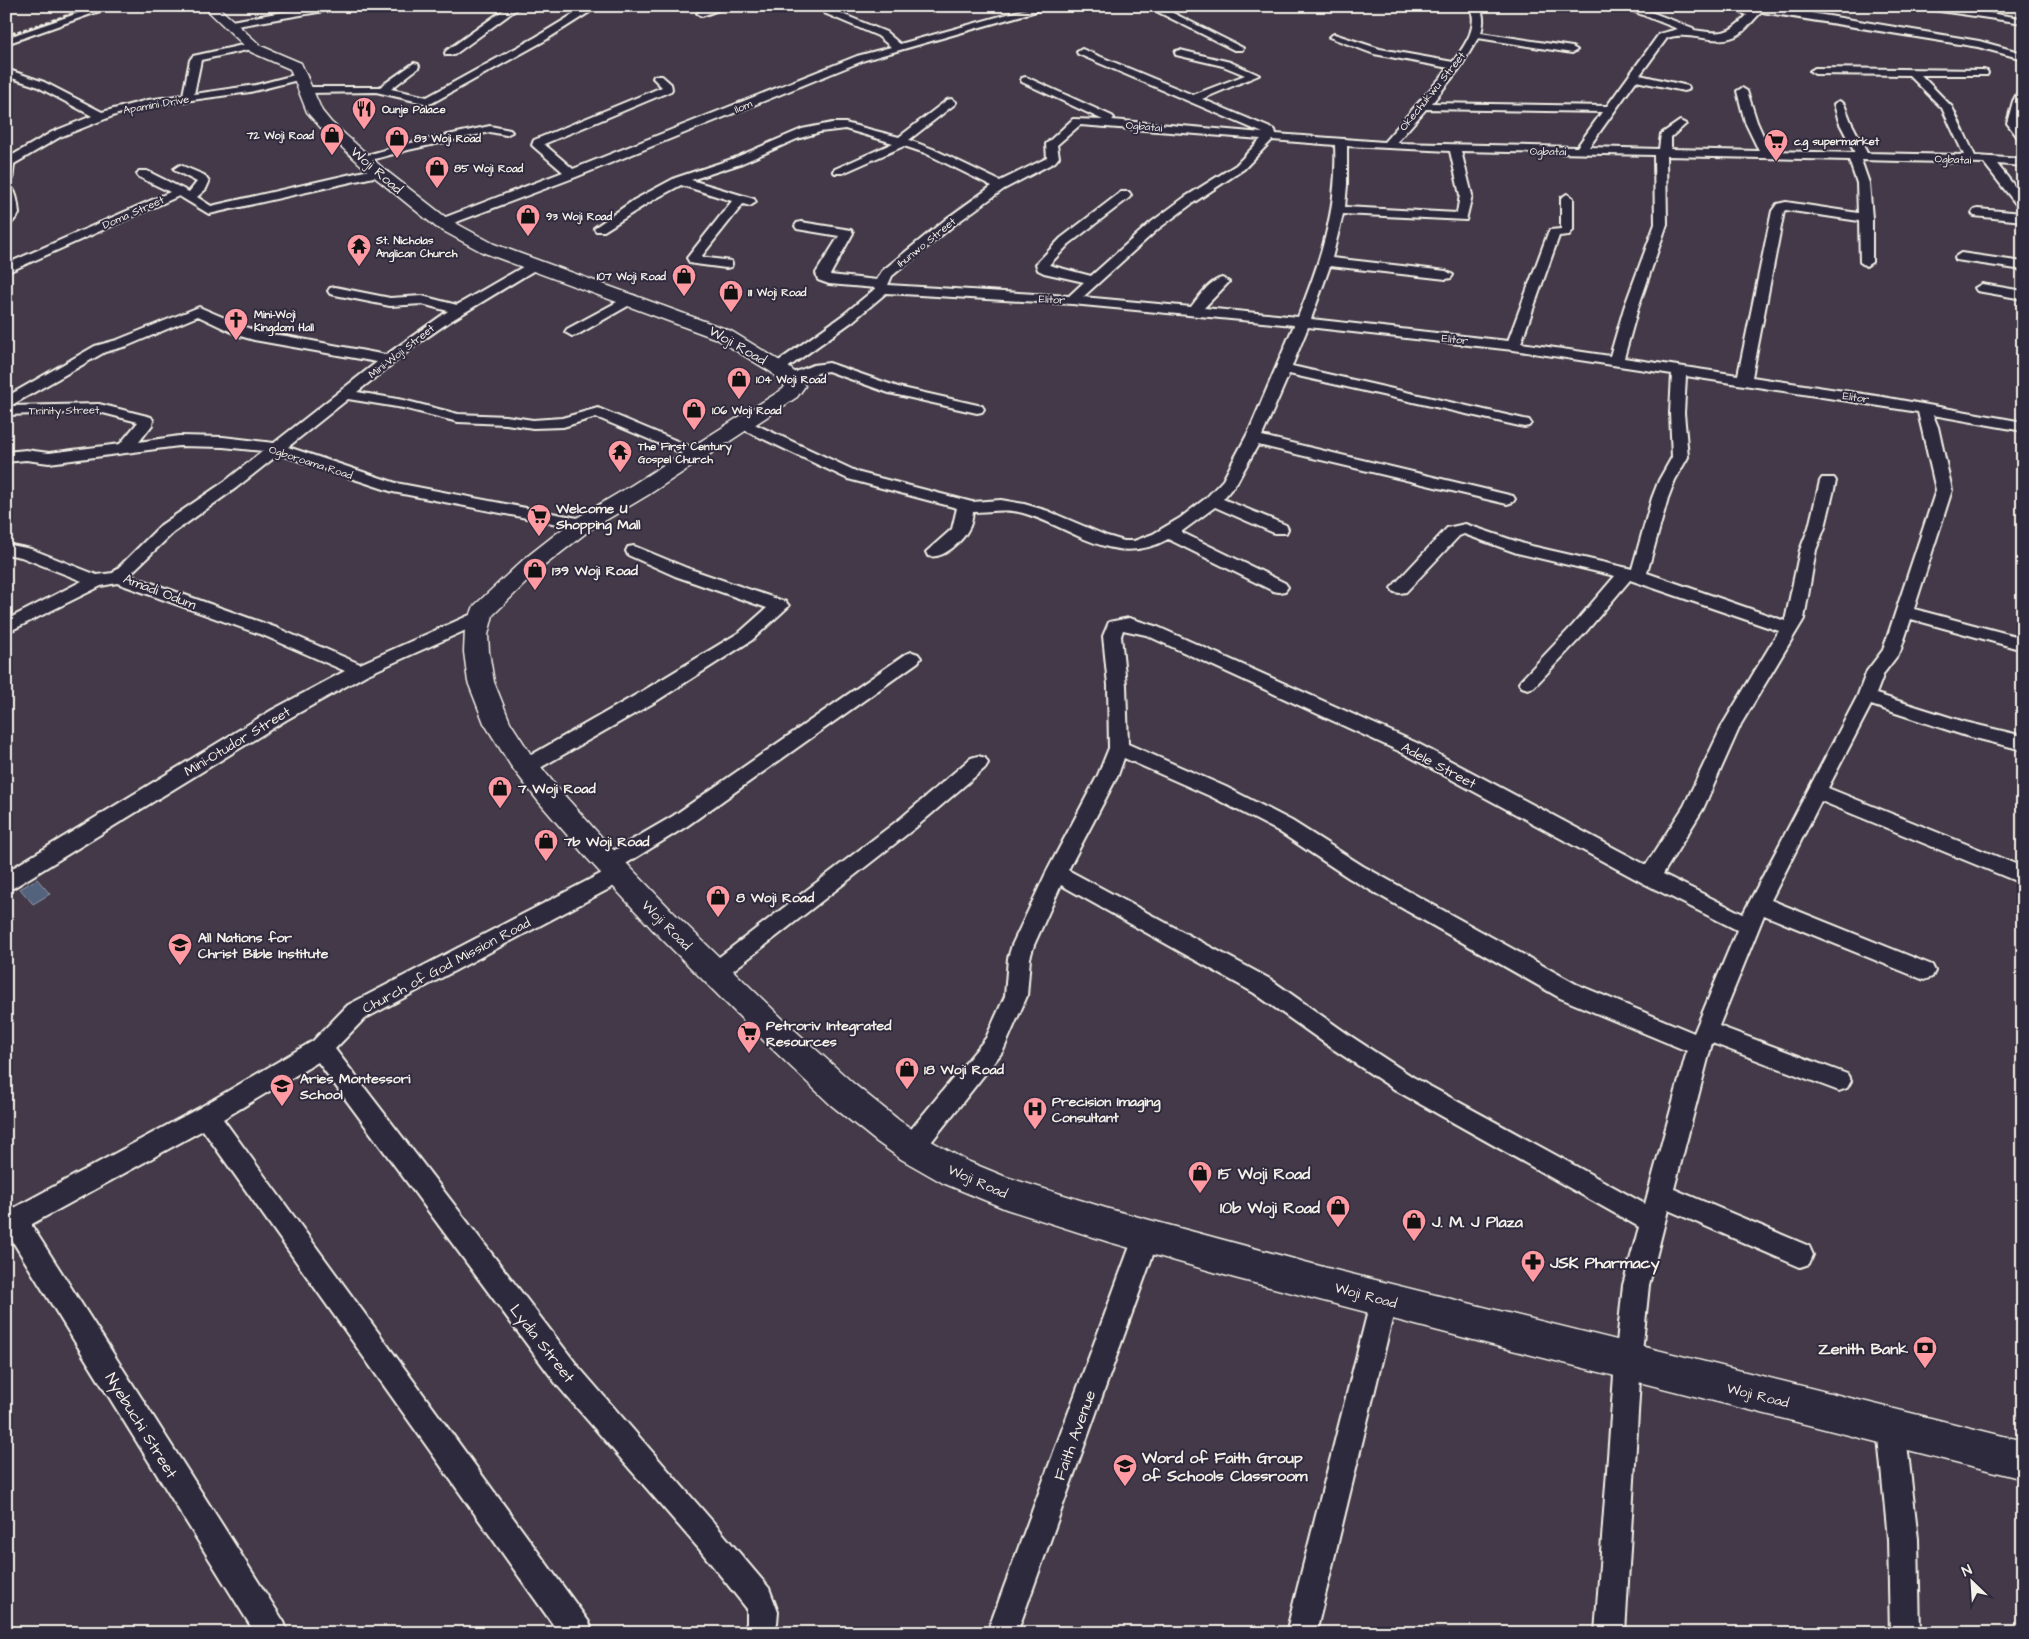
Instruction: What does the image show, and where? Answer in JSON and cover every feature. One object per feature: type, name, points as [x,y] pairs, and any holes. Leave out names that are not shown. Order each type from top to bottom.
[{"type":"main road","name":"Woji Road","points":[[209,6],[231,24],[252,46],[296,65],[319,117],[371,166],[442,223],[476,242],[533,265],[724,335],[784,374]]},
{"type":"main road","points":[[478,618],[490,602],[514,580],[582,524],[696,454],[790,393],[795,386],[784,374]]},
{"type":"main road","name":"Woji Road","points":[[478,618],[476,649],[482,687],[504,733],[526,767],[613,870],[792,1049],[883,1127],[938,1164],[1005,1194],[1146,1238],[1628,1362],[2023,1460]]},
{"type":"street","points":[[6,41],[109,6]]},
{"type":"street","points":[[231,24],[336,6]]},
{"type":"street","points":[[450,53],[516,6]]},
{"type":"street","name":"Apamini Drive","points":[[6,181],[7,163],[52,138],[101,116],[141,104],[304,83],[383,90],[424,100],[434,99],[594,6]]},
{"type":"street","points":[[702,13],[724,6]]},
{"type":"street","points":[[842,6],[827,11],[882,34],[897,47]]},
{"type":"street","name":"Ilom","points":[[442,223],[572,174],[861,58],[1049,6]]},
{"type":"street","points":[[1151,6],[1238,48]]},
{"type":"street","points":[[1475,6],[1480,20],[1476,35],[1572,50]]},
{"type":"street","points":[[1625,6],[1696,33]]},
{"type":"street","points":[[1731,6],[1979,44],[2023,56]]},
{"type":"street","points":[[1926,6],[2020,21]]},
{"type":"street","points":[[1580,151],[1663,36],[1671,33],[1722,36],[1733,34],[1760,10]]},
{"type":"street","name":"Okechukwu Street","points":[[1387,146],[1456,66],[1476,35]]},
{"type":"street","points":[[1334,37],[1378,52],[1456,66]]},
{"type":"street","points":[[188,98],[195,60],[252,46]]},
{"type":"street","points":[[1072,300],[1154,226],[1240,167],[1270,136],[1271,132],[1082,52]]},
{"type":"street","points":[[1180,54],[1226,64],[1254,75],[1192,99]]},
{"type":"street","points":[[383,90],[414,66]]},
{"type":"street","points":[[1815,71],[1983,73]]},
{"type":"street","points":[[6,72],[40,84],[101,116]]},
{"type":"street","points":[[1912,72],[1947,107],[1971,159]]},
{"type":"street","points":[[1633,77],[1684,88]]},
{"type":"street","points":[[572,174],[538,145],[538,142],[667,89],[667,86],[658,78]]},
{"type":"street","points":[[1026,80],[1121,124]]},
{"type":"street","points":[[1742,91],[1751,122],[1766,154]]},
{"type":"street","points":[[2023,92],[2018,101],[2013,123],[2023,137]]},
{"type":"street","points":[[839,171],[902,141],[951,102]]},
{"type":"street","points":[[1839,104],[1859,157],[1866,218],[1866,262]]},
{"type":"street","points":[[1422,106],[1610,109]]},
{"type":"street","name":"Ogbatai","points":[[1075,122],[1083,121],[1387,146],[1455,149],[1971,159],[2023,163]]},
{"type":"street","name":"Ihunwo Street","points":[[784,374],[882,286],[887,274],[950,222],[1000,186],[1051,160],[1053,157],[1052,144],[1075,122]]},
{"type":"street","points":[[1616,360],[1631,308],[1661,224],[1662,152],[1665,136],[1680,124]]},
{"type":"street","points":[[600,228],[630,208],[681,181],[742,159],[798,134],[836,125],[902,141],[929,151],[1000,186]]},
{"type":"street","points":[[143,174],[184,194],[206,209],[215,210],[371,166],[406,147],[490,129],[506,132]]},
{"type":"street","points":[[742,424],[854,476],[966,506],[983,508],[1005,505],[1033,512],[1117,545],[1142,544],[1189,520],[1214,501],[1229,483],[1254,439],[1314,296],[1338,210],[1342,171],[1341,142]]},
{"type":"street","points":[[1338,210],[1462,217],[1466,194],[1455,149]]},
{"type":"street","points":[[1988,161],[2023,205]]},
{"type":"street","points":[[180,170],[200,178],[203,182],[202,186],[184,194]]},
{"type":"street","points":[[681,181],[746,200],[693,258],[695,260],[726,264]]},
{"type":"street","points":[[6,187],[11,200],[13,214],[6,222]]},
{"type":"street","name":"Doma Street","points":[[6,269],[184,194]]},
{"type":"street","points":[[1095,281],[1049,270],[1043,267],[1042,264],[1066,241],[1124,195]]},
{"type":"street","points":[[1514,346],[1554,233],[1567,230],[1567,198]]},
{"type":"street","points":[[1744,381],[1778,211],[1781,207],[1786,206],[1866,218]]},
{"type":"street","points":[[1978,213],[2023,217]]},
{"type":"street","name":"Elitor","points":[[801,226],[847,232],[823,274],[823,277],[829,280],[882,286],[1072,300],[1303,322],[1514,346],[1616,360],[1925,409],[2023,427]]},
{"type":"street","points":[[1961,257],[2023,266]]},
{"type":"street","points":[[1324,261],[1446,276]]},
{"type":"street","name":"Mini-Woji Street","points":[[277,448],[430,328],[533,265]]},
{"type":"street","points":[[1194,312],[1207,295],[1222,282]]},
{"type":"street","points":[[1982,288],[2023,295]]},
{"type":"street","points":[[335,291],[390,302],[422,300],[459,310]]},
{"type":"street","points":[[572,332],[630,299]]},
{"type":"street","points":[[6,403],[100,349],[122,343],[192,312],[199,312],[245,333],[259,337],[309,344],[389,360]]},
{"type":"street","points":[[784,374],[829,367],[894,390],[977,409]]},
{"type":"street","points":[[1283,368],[1524,423]]},
{"type":"street","points":[[1528,683],[1632,575],[1667,480],[1680,458],[1677,413],[1679,371]]},
{"type":"street","points":[[344,394],[412,406],[458,418],[506,420],[533,424],[563,423],[598,412],[696,454]]},
{"type":"street","name":"Trinity Street","points":[[6,410],[99,408],[146,420],[145,425],[126,447]]},
{"type":"street","points":[[1610,1633],[1628,1362],[1636,1285],[1703,1039],[1748,926],[1866,697],[1876,671],[1891,652],[1906,612],[1944,490],[1925,409]]},
{"type":"street","points":[[1254,439],[1507,499]]},
{"type":"street","name":"Ogboroama Road","points":[[6,457],[26,455],[49,458],[178,441],[200,441],[277,448],[393,487],[582,524]]},
{"type":"street","name":"Amadi Odum","points":[[277,448],[230,485],[168,529],[118,576],[271,632],[360,672]]},
{"type":"street","points":[[1650,877],[1693,809],[1732,724],[1795,619],[1808,550],[1817,527],[1828,481]]},
{"type":"street","points":[[1214,501],[1280,529]]},
{"type":"street","points":[[934,552],[956,534],[962,525],[962,517],[966,506]]},
{"type":"street","points":[[1400,588],[1453,532],[1465,529],[1523,549],[1632,575],[1788,628]]},
{"type":"street","points":[[1167,532],[1279,587]]},
{"type":"street","points":[[6,549],[24,553],[96,581]]},
{"type":"street","points":[[526,767],[738,641],[780,606],[681,572],[634,551]]},
{"type":"street","points":[[6,627],[96,581],[118,576]]},
{"type":"street","points":[[1906,612],[2023,644]]},
{"type":"street","name":"Mini-Otudor Street","points":[[6,882],[278,715],[360,672],[478,618]]},
{"type":"street","name":"Adele Street","points":[[1119,748],[1117,685],[1112,636],[1116,626],[1122,624],[1152,631],[1410,748],[1650,877],[1748,926]]},
{"type":"street","name":"Church of God Mission Road","points":[[23,1216],[207,1116],[320,1048],[356,1012],[613,870],[912,658]]},
{"type":"street","points":[[1866,697],[1963,728],[2023,742]]},
{"type":"street","points":[[912,1147],[995,1044],[1016,996],[1019,958],[1023,945],[1056,873],[1108,775],[1119,748],[1255,810],[1284,826],[1356,872],[1568,991],[1703,1039],[1839,1081]]},
{"type":"street","points":[[714,973],[908,823],[978,764]]},
{"type":"street","points":[[1816,791],[2023,876]]},
{"type":"street","points":[[1056,873],[1262,986],[1341,1042],[1405,1084],[1653,1221]]},
{"type":"street","points":[[1758,904],[1924,971]]},
{"type":"street","name":"Lydia Street","points":[[320,1048],[567,1376],[710,1540],[758,1599],[763,1612],[762,1623],[758,1633]]},
{"type":"street","points":[[207,1116],[578,1633]]},
{"type":"street","points":[[1661,1195],[1800,1255]]},
{"type":"street","name":"Nyebuchi Street","points":[[23,1216],[19,1223],[19,1229],[273,1633]]},
{"type":"street","name":"Faith Avenue","points":[[1002,1633],[1146,1238]]},
{"type":"street","points":[[1301,1633],[1384,1299]]},
{"type":"street","points":[[1891,1427],[1903,1539],[1905,1633]]},
{"type":"water","points":[[37,879],[50,894],[33,904],[20,889]]},
{"type":"railway","points":[[6,35],[95,6]]},
{"type":"place","name":"Ounje Palace","points":[[364,130]]},
{"type":"place","name":"72 Woji Road","points":[[332,156]]},
{"type":"place","name":"83 Woji Road","points":[[397,159]]},
{"type":"place","name":"c.g supermarket","points":[[1776,162]]},
{"type":"place","name":"85 Woji Road","points":[[437,189]]},
{"type":"place","name":"93 Woji Road","points":[[528,237]]},
{"type":"place","name":"St. Nicholas Anglican Church","points":[[359,267]]},
{"type":"place","name":"107 Woji Road","points":[[684,297]]},
{"type":"place","name":"111 Woji Road","points":[[731,313]]},
{"type":"place","name":"Mini-Woji Kingdom Hall","points":[[236,341]]},
{"type":"place","name":"104 Woji Road","points":[[739,400]]},
{"type":"place","name":"106 Woji Road","points":[[694,431]]},
{"type":"place","name":"The First Century Gospel Church","points":[[620,473]]},
{"type":"place","name":"Welcome U Shopping Mall","points":[[539,537]]},
{"type":"place","name":"139 Woji Road","points":[[535,591]]},
{"type":"place","name":"7 Woji Road","points":[[500,809]]},
{"type":"place","name":"7b Woji Road","points":[[546,862]]},
{"type":"place","name":"8 Woji Road","points":[[718,918]]},
{"type":"place","name":"All Nations for Christ Bible Institute","points":[[180,966]]},
{"type":"place","name":"Petroriv Integrated Resources","points":[[749,1054]]},
{"type":"place","name":"18 Woji Road","points":[[907,1090]]},
{"type":"place","name":"Aries Montessori School","points":[[282,1107]]},
{"type":"place","name":"Precision Imaging Consultant","points":[[1035,1130]]},
{"type":"place","name":"15 Woji Road","points":[[1200,1194]]},
{"type":"place","name":"10b Woji Road","points":[[1338,1228]]},
{"type":"place","name":"J. M. J Plaza","points":[[1414,1242]]},
{"type":"place","name":"JSK Pharmacy","points":[[1533,1283]]},
{"type":"place","name":"Zenith Bank","points":[[1925,1369]]},
{"type":"place","name":"Word of Faith Group of Schools Classroom","points":[[1125,1487]]}]
